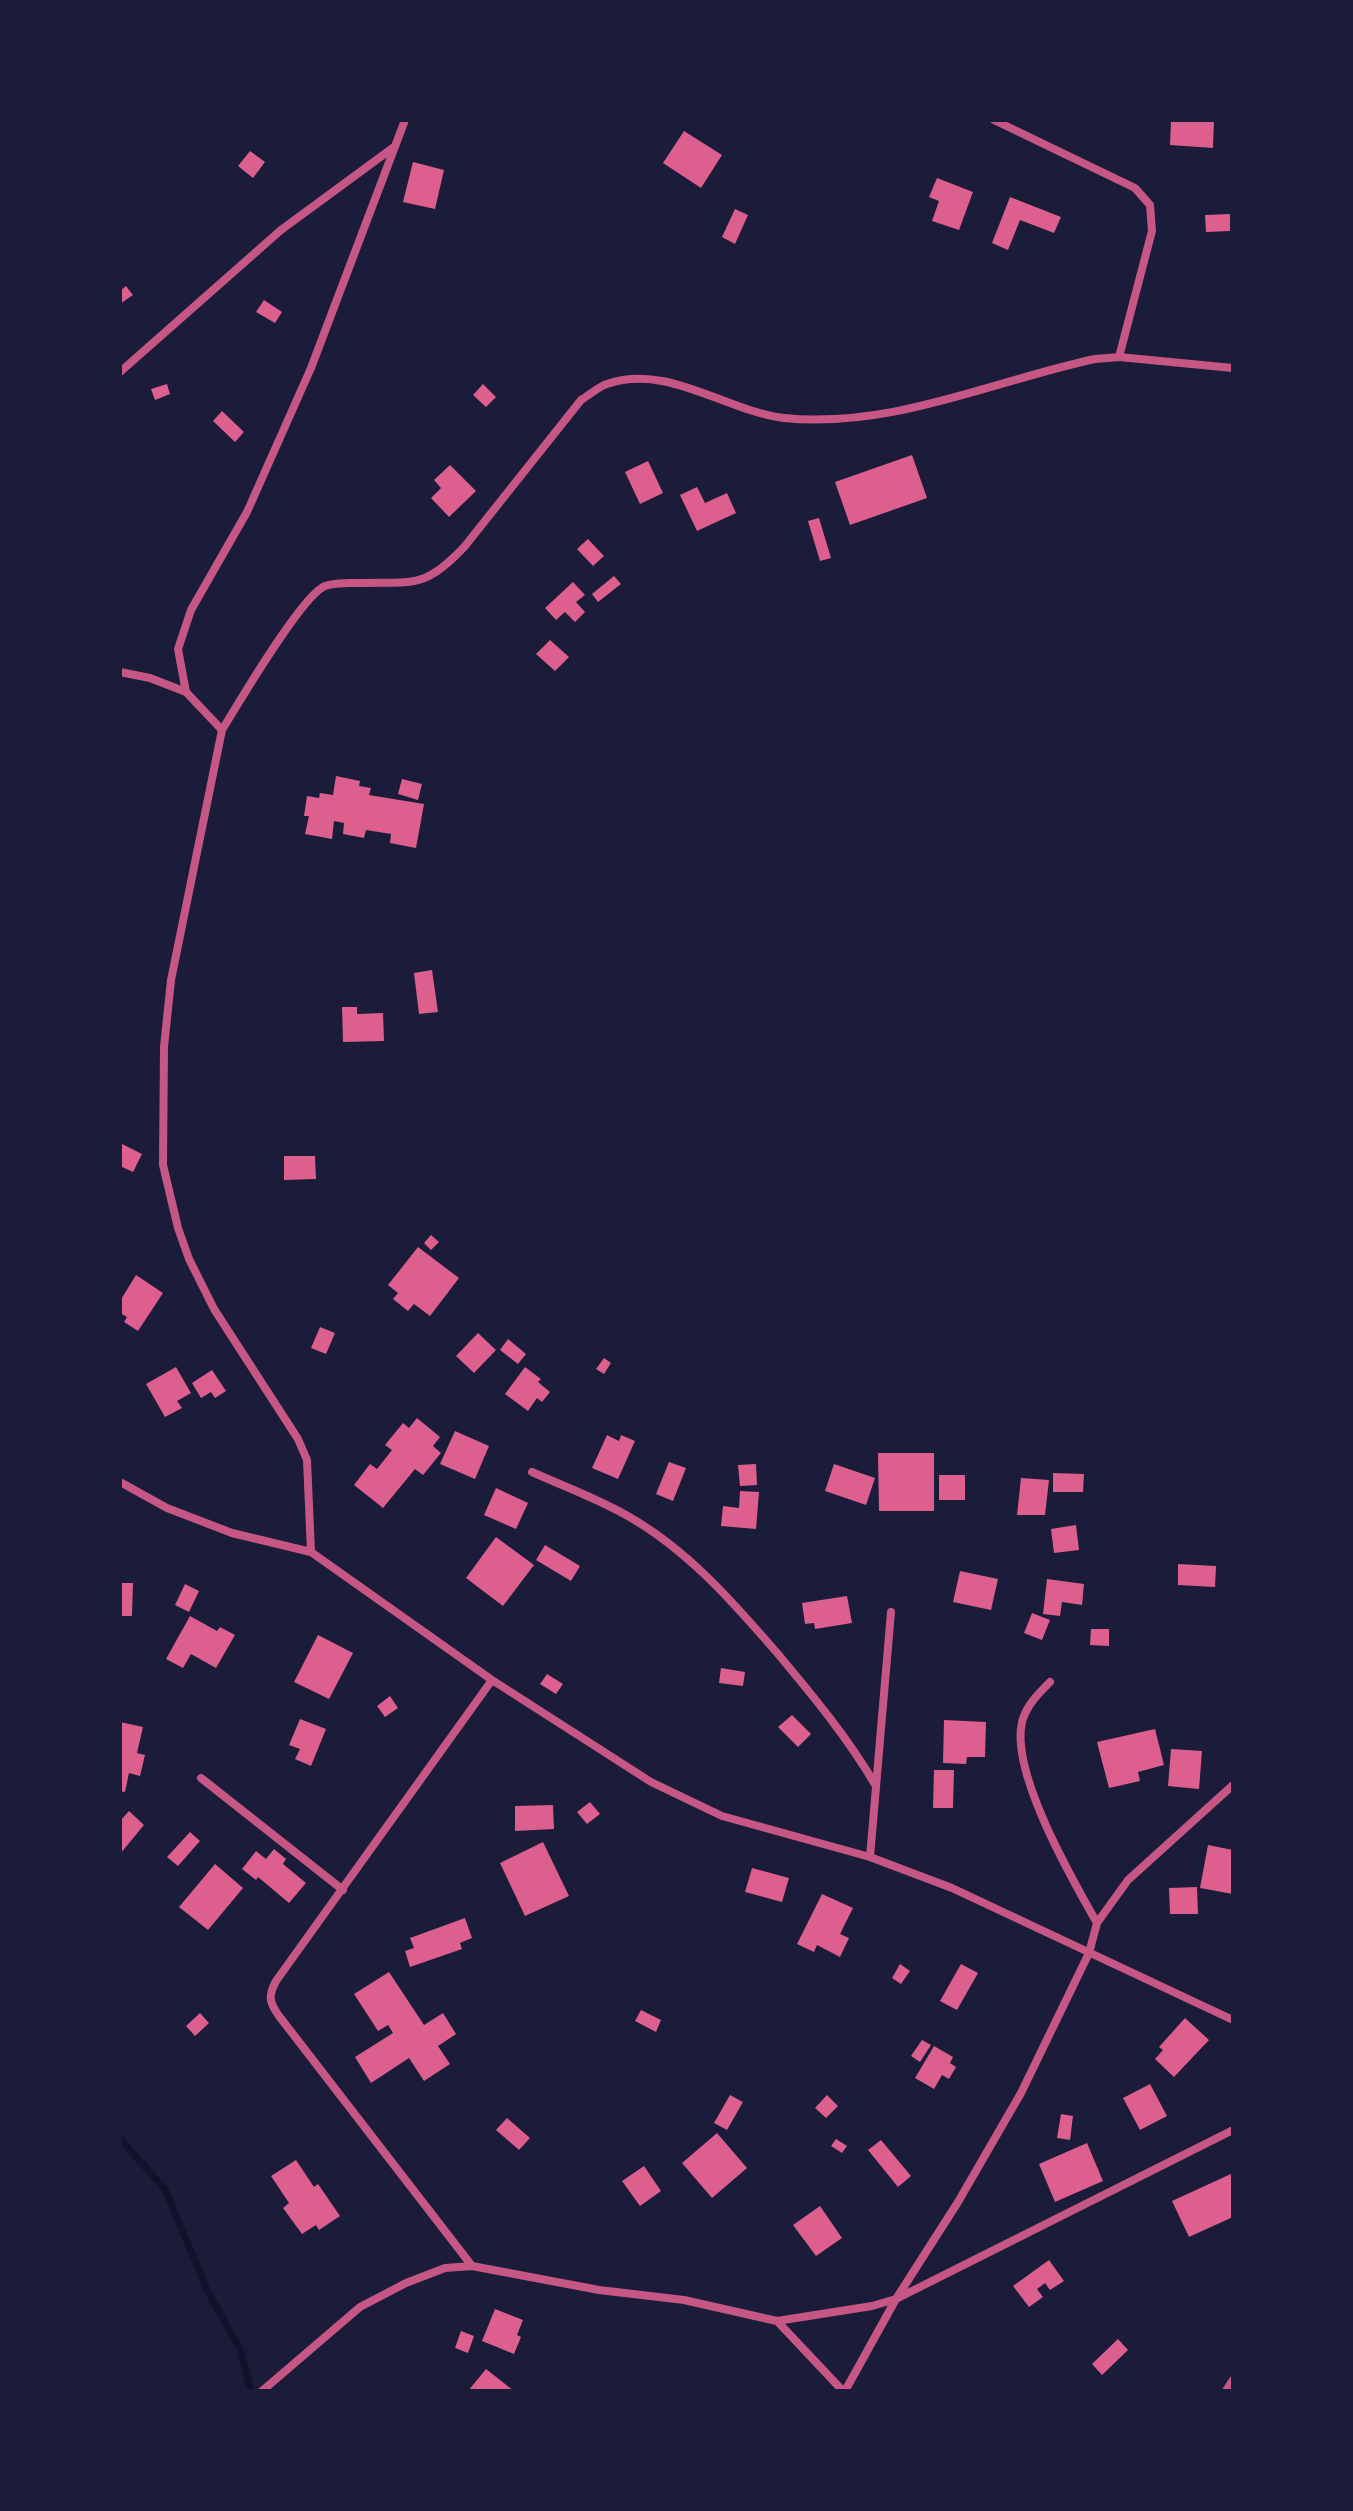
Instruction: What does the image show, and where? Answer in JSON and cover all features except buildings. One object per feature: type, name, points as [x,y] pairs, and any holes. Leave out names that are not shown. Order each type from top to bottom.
[{"type":"street","points":[[186,692],[178,649],[191,610],[247,512],[311,368],[405,120]]},
{"type":"street","points":[[994,120],[1135,188],[1150,205],[1152,231],[1119,357]]},
{"type":"street","points":[[120,372],[281,230],[394,147]]},
{"type":"street","points":[[311,1552],[307,1460],[298,1439],[214,1309],[189,1259],[163,1165],[164,1047],[171,980],[222,730],[279,640],[308,601],[322,587],[340,583],[405,583],[430,578],[465,546],[581,400],[605,384],[656,378],[779,417],[811,420],[845,419],[928,405],[1095,359],[1119,357],[1233,368]]},
{"type":"street","points":[[120,672],[150,678],[186,692],[222,730]]},
{"type":"street","points":[[532,1472],[628,1516],[682,1553],[725,1596],[811,1694],[856,1751],[876,1786]]},
{"type":"street","points":[[120,1482],[167,1508],[232,1533],[311,1552],[492,1680],[651,1782],[722,1816],[870,1857],[952,1888],[1233,2020]]},
{"type":"street","points":[[870,1857],[891,1612]]},
{"type":"street","points":[[472,2266],[271,2005],[269,1996],[276,1981],[492,1680]]},
{"type":"street","points":[[1050,1682],[1033,1699],[1022,1722],[1020,1749],[1049,1832],[1097,1923]]},
{"type":"street","points":[[201,1778],[343,1890]]},
{"type":"street","points":[[777,2321],[844,2391],[1021,2093],[1089,1953],[1097,1923],[1128,1880],[1233,1785]]},
{"type":"street","points":[[262,2391],[360,2307],[406,2283],[445,2268],[472,2266],[599,2290],[684,2300],[777,2321],[872,2306],[896,2299],[1233,2130]]},
{"type":"street","points":[[1226,2391],[1233,2380]]},
{"type":"waterway","points":[[120,2139],[165,2189],[207,2290],[240,2349],[250,2388]]}]
